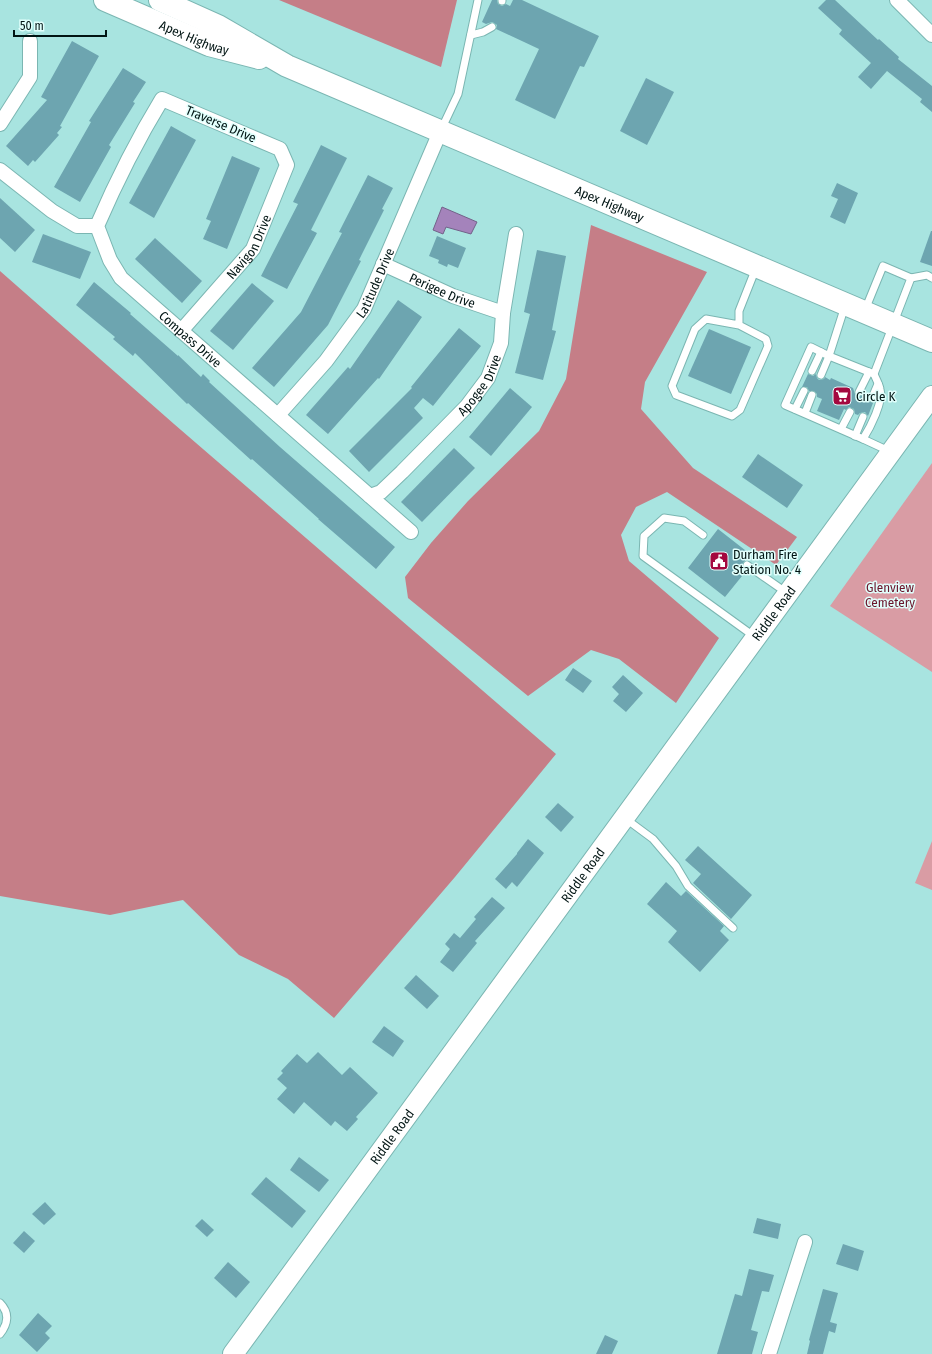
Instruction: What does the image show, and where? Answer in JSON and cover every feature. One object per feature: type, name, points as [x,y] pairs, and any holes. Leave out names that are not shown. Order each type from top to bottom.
[{"type":"main road","name":"Apex Highway","points":[[105,0],[209,45],[287,66]]},
{"type":"main road","name":"Apex Highway","points":[[160,0],[218,26],[287,66],[932,341]]},
{"type":"main road","name":"Riddle Road","points":[[233,1354],[932,396]]},
{"type":"street","points":[[897,0],[932,35]]},
{"type":"street","points":[[0,124],[30,77],[30,41]]},
{"type":"street","name":"Traverse Drive","points":[[97,226],[116,182],[146,125],[162,99],[280,149]]},
{"type":"street","name":"Latitude Drive","points":[[278,416],[326,361],[364,309],[440,132]]},
{"type":"street","name":"Navigon Drive","points":[[182,331],[253,249],[287,165],[280,149]]},
{"type":"street","points":[[0,170],[52,212],[77,226],[97,226]]},
{"type":"street","name":"Compass Drive","points":[[97,226],[110,260],[121,278],[410,532]]},
{"type":"street","name":"Apogee Drive","points":[[370,496],[381,492],[402,472],[467,406],[488,378],[501,343],[503,313],[516,234]]},
{"type":"street","name":"Perigee Drive","points":[[383,264],[454,296],[503,313]]},
{"type":"street","points":[[769,1354],[805,1242]]},
{"type":"lane","points":[[440,132],[458,94],[478,0]]},
{"type":"lane","points":[[471,36],[492,27]]},
{"type":"lane","points":[[739,325],[738,311],[756,266]]},
{"type":"lane","points":[[821,375],[829,356],[855,308],[883,266],[911,278],[927,275],[932,278]]},
{"type":"lane","points":[[859,392],[872,373],[894,324],[911,278]]},
{"type":"lane","points":[[706,319],[739,325],[766,339],[768,346],[740,410],[732,416],[676,395],[672,386],[695,329],[706,319]]},
{"type":"lane","points":[[863,439],[869,430],[881,398],[881,389],[872,373],[829,356],[811,347],[784,405],[891,452]]},
{"type":"lane","points":[[812,371],[821,352]]},
{"type":"lane","points":[[872,398],[878,384]]},
{"type":"lane","points":[[795,409],[804,391]]},
{"type":"lane","points":[[805,413],[812,395]]},
{"type":"lane","points":[[841,429],[850,412]]},
{"type":"lane","points":[[855,436],[863,417]]},
{"type":"lane","points":[[703,535],[684,521],[664,518],[644,536],[643,556],[755,637]]},
{"type":"lane","points":[[748,565],[787,593]]},
{"type":"lane","points":[[624,817],[653,839],[676,866],[688,886],[733,928]]},
{"type":"lane","points":[[0,1303],[6,1308],[7,1316],[4,1329],[0,1334]]},
{"type":"green space","name":"Glenview Cemetery","points":[[932,463],[932,672],[830,606]]},
{"type":"green space","points":[[932,841],[932,890],[915,883]]},
{"type":"shaded area","points":[[279,0],[457,0],[441,67]]},
{"type":"shaded area","points":[[442,207],[477,222],[471,234],[446,227],[443,234],[433,230]]},
{"type":"shaded area","points":[[591,225],[707,272],[645,382],[641,409],[693,468],[797,537],[776,565],[667,492],[636,507],[621,535],[629,561],[719,638],[676,703],[619,659],[591,650],[528,696],[408,598],[405,577],[431,543],[468,501],[539,431],[566,379]]},
{"type":"shaded area","points":[[0,271],[174,424],[556,754],[455,877],[334,1018],[288,979],[239,955],[183,900],[110,915],[0,896]]},
{"type":"building","points":[[492,0],[497,0],[498,4],[502,6],[506,4],[510,6],[513,0],[522,0],[599,36],[584,67],[580,66],[555,119],[515,100],[539,49],[496,29],[497,25],[492,22],[486,24],[482,22]]},
{"type":"building","points":[[826,0],[835,0],[878,40],[879,39],[899,57],[898,59],[932,86],[932,112],[920,102],[922,99],[887,71],[871,89],[858,77],[871,63],[839,34],[842,30],[818,8]]},
{"type":"building","points":[[72,41],[99,56],[60,126],[62,127],[57,133],[59,135],[35,162],[33,160],[28,166],[6,146],[47,100],[41,97]]},
{"type":"building","points":[[123,68],[146,82],[109,145],[111,147],[80,202],[54,187],[91,122],[89,121]]},
{"type":"building","points":[[646,78],[674,92],[647,145],[620,131]]},
{"type":"building","points":[[171,126],[196,140],[154,218],[129,203]]},
{"type":"building","points":[[321,145],[347,158],[311,230],[317,233],[287,289],[261,276],[298,204],[293,202]]},
{"type":"building","points":[[232,156],[260,168],[227,249],[203,239],[211,221],[206,219]]},
{"type":"building","points":[[368,175],[393,188],[382,209],[384,210],[359,260],[361,261],[328,325],[274,387],[252,368],[301,312],[342,233],[339,232]]},
{"type":"building","points":[[837,183],[858,193],[845,224],[830,217],[838,199],[831,196]]},
{"type":"building","points":[[0,198],[35,230],[15,252],[0,238]]},
{"type":"building","points":[[932,231],[932,266],[920,262]]},
{"type":"building","points":[[43,234],[91,252],[80,279],[32,262]]},
{"type":"building","points":[[437,236],[466,248],[458,268],[448,264],[447,267],[438,263],[439,260],[429,256]]},
{"type":"building","points":[[155,238],[202,281],[182,303],[135,259]]},
{"type":"building","points":[[537,250],[566,256],[552,330],[556,331],[543,380],[515,373],[530,314],[524,312]]},
{"type":"building","points":[[94,282],[131,313],[130,314],[201,377],[203,374],[210,381],[209,382],[280,447],[395,547],[376,569],[188,403],[187,404],[135,353],[133,356],[113,339],[115,337],[76,305]]},
{"type":"building","points":[[252,283],[274,301],[233,350],[210,331]]},
{"type":"building","points":[[398,300],[422,317],[379,379],[378,378],[328,434],[306,415],[348,367],[350,369]]},
{"type":"building","points":[[459,328],[481,346],[433,406],[423,398],[414,408],[423,418],[369,472],[349,451],[412,388],[411,387]]},
{"type":"building","points":[[709,329],[751,347],[731,394],[688,376]]},
{"type":"building","name":"Circle K","points":[[808,374],[813,376],[816,374],[819,380],[824,379],[825,377],[830,380],[831,378],[853,388],[857,397],[864,394],[867,396],[868,401],[873,403],[868,416],[865,412],[858,415],[855,414],[854,409],[849,407],[846,410],[844,409],[839,420],[817,411],[822,399],[817,397],[817,394],[814,391],[809,391],[807,387],[802,387]]},
{"type":"building","points":[[510,388],[532,407],[491,456],[469,437]]},
{"type":"building","points":[[454,448],[475,468],[422,522],[401,502]]},
{"type":"building","points":[[758,454],[803,485],[787,508],[742,477]]},
{"type":"building","name":"Durham Fire Station No. 4","points":[[718,529],[750,554],[736,572],[742,576],[725,597],[688,568]]},
{"type":"building","points":[[573,668],[592,681],[583,693],[565,680]]},
{"type":"building","points":[[623,675],[643,693],[626,712],[613,701],[619,694],[612,687]]},
{"type":"building","points":[[558,803],[574,817],[561,832],[545,817]]},
{"type":"building","points":[[528,839],[544,853],[517,887],[512,882],[506,889],[495,879]]},
{"type":"building","points":[[698,846],[752,895],[731,919],[693,883],[701,874],[685,860]]},
{"type":"building","points":[[666,882],[681,896],[686,891],[724,926],[720,931],[729,940],[700,972],[668,942],[677,931],[647,904]]},
{"type":"building","points":[[492,897],[505,908],[475,941],[477,943],[453,972],[440,962],[450,949],[445,944],[454,933],[460,938],[476,919],[474,917]]},
{"type":"building","points":[[416,975],[439,996],[427,1009],[404,988]]},
{"type":"building","points":[[384,1026],[404,1041],[393,1057],[372,1042]]},
{"type":"building","points":[[318,1052],[342,1075],[350,1067],[378,1093],[356,1117],[358,1119],[347,1131],[335,1121],[331,1126],[304,1102],[294,1114],[277,1099],[287,1088],[277,1079],[283,1073],[281,1071],[297,1054],[307,1063]]},
{"type":"building","points":[[299,1157],[329,1180],[319,1192],[290,1170]]},
{"type":"building","points":[[266,1177],[306,1211],[292,1228],[251,1194]]},
{"type":"building","points":[[45,1202],[56,1214],[44,1225],[32,1214]]},
{"type":"building","points":[[757,1218],[781,1224],[778,1239],[753,1233]]},
{"type":"building","points":[[202,1219],[214,1230],[207,1237],[195,1226]]},
{"type":"building","points":[[24,1231],[35,1241],[24,1253],[13,1243]]},
{"type":"building","points":[[843,1244],[864,1251],[858,1271],[836,1264]]},
{"type":"building","points":[[228,1262],[250,1282],[236,1298],[214,1278]]},
{"type":"building","points":[[749,1269],[774,1275],[769,1292],[762,1291],[751,1330],[758,1332],[752,1354],[717,1354],[735,1294],[742,1296]]},
{"type":"building","points":[[823,1289],[838,1293],[830,1322],[837,1324],[835,1333],[829,1331],[823,1354],[807,1354],[809,1340]]},
{"type":"building","points":[[38,1313],[52,1326],[45,1333],[50,1338],[37,1352],[19,1335]]},
{"type":"building","points":[[605,1335],[618,1341],[612,1354],[596,1354]]},
{"type":"place","name":"Circle K","points":[[842,396]]},
{"type":"place","name":"Durham Fire Station No. 4","points":[[719,561]]}]
